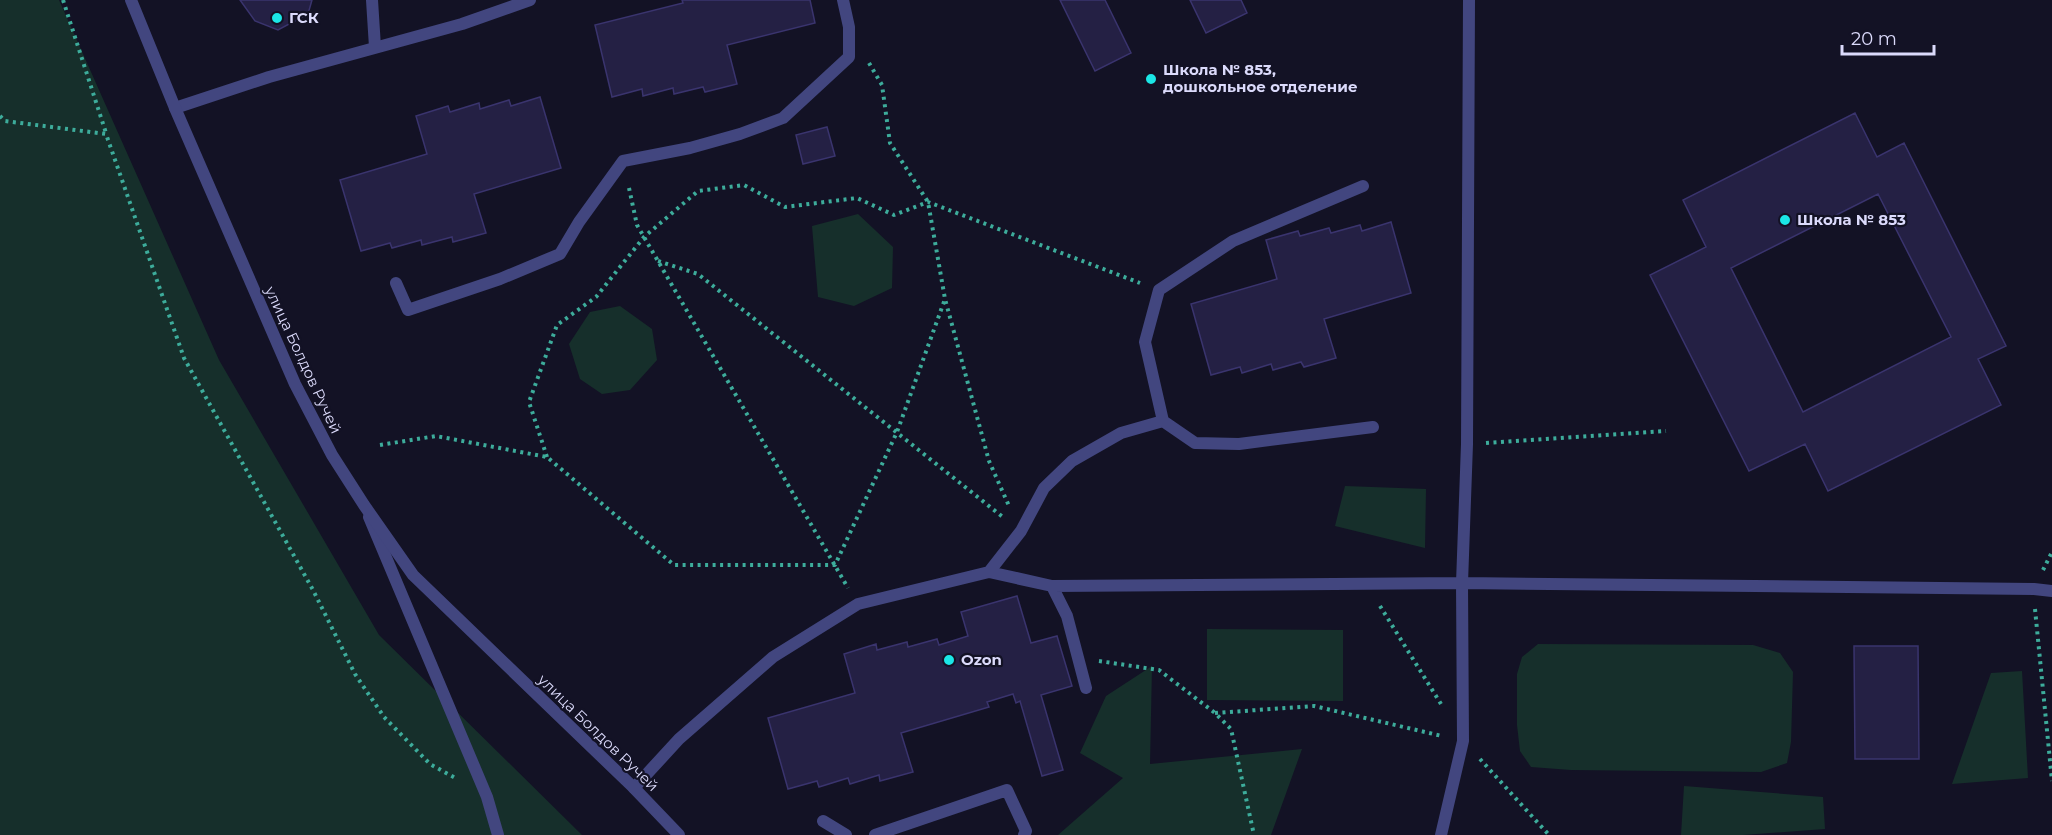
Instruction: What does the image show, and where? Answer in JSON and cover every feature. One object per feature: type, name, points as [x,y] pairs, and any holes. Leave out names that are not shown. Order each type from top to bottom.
[{"type":"street","name":"улица Болдов Ручей","points":[[131,0],[175,108],[295,384],[332,454],[364,505],[414,575],[634,788],[679,835]]},
{"type":"street","points":[[372,0],[375,46]]},
{"type":"street","points":[[175,108],[269,77],[375,46],[462,24],[530,0]]},
{"type":"street","points":[[396,283],[408,309],[500,279],[560,254],[579,222],[623,161],[690,148],[740,134],[783,118],[849,57],[849,27],[843,0]]},
{"type":"street","points":[[1441,835],[1463,741],[1462,583],[1467,444],[1469,0]]},
{"type":"street","points":[[1363,186],[1233,241],[1159,290],[1144,342],[1163,421],[1195,443],[1239,444],[1372,427]]},
{"type":"street","points":[[989,572],[1021,531],[1044,488],[1072,460],[1121,433],[1163,421]]},
{"type":"street","points":[[364,505],[487,797],[498,835]]},
{"type":"street","points":[[634,788],[679,739],[773,657],[858,604],[989,572],[1052,586],[1462,583],[2052,591]]},
{"type":"street","points":[[1052,586],[1067,616],[1086,688]]},
{"type":"street","points":[[875,835],[1007,790],[1026,831],[1024,835]]},
{"type":"street","points":[[823,821],[846,835]]},
{"type":"path","points":[[63,0],[106,134],[184,358],[313,590],[355,674],[384,717],[430,764],[487,797]]},
{"type":"path","points":[[849,27],[882,85],[890,143],[928,202],[945,298],[989,461],[1021,531]]},
{"type":"path","points":[[0,116],[6,121],[106,134]]},
{"type":"path","points":[[623,161],[637,225],[858,604]]},
{"type":"path","points":[[547,457],[529,402],[557,325],[596,297],[644,237],[698,191],[744,185],[785,207],[857,198],[894,215],[928,202],[1159,290]]},
{"type":"path","points":[[658,261],[698,274],[1021,531]]},
{"type":"path","points":[[835,565],[897,432],[945,298]]},
{"type":"path","points":[[1467,444],[1666,431]]},
{"type":"path","points":[[380,445],[436,436],[547,457],[674,565],[835,565]]},
{"type":"path","points":[[2052,552],[2034,589],[2052,781]]},
{"type":"path","points":[[1078,658],[1159,670],[1231,729],[1254,835]]},
{"type":"path","points":[[1215,714],[1314,706],[1463,741]]},
{"type":"green space","points":[[0,0],[59,0],[219,360],[379,635],[582,835],[0,835]]},
{"type":"green space","points":[[858,214],[893,247],[892,288],[854,306],[818,297],[812,226]]},
{"type":"green space","points":[[620,306],[652,329],[657,360],[630,390],[602,394],[580,379],[569,344],[590,312]]},
{"type":"green space","points":[[1345,486],[1426,489],[1425,548],[1335,526]]},
{"type":"green space","points":[[1207,629],[1343,630],[1343,701],[1207,700]]},
{"type":"green space","points":[[1538,644],[1753,645],[1780,653],[1793,672],[1791,742],[1787,763],[1761,772],[1571,770],[1531,767],[1520,751],[1517,725],[1517,674],[1522,657]]},
{"type":"green space","points":[[1152,666],[1150,764],[1302,749],[1271,835],[1058,835],[1123,778],[1080,753],[1106,696]]},
{"type":"green space","points":[[2022,671],[2028,778],[1952,784],[1991,673]]},
{"type":"green space","points":[[1684,786],[1823,797],[1825,829],[1743,835],[1681,835]]},
{"type":"building","name":"ГСК","points":[[240,0],[312,0],[308,14],[278,30],[255,21]]},
{"type":"building","points":[[682,0],[810,0],[815,23],[727,45],[737,84],[705,92],[703,87],[674,94],[673,88],[643,96],[642,89],[612,97],[595,25],[683,3]]},
{"type":"building","points":[[1060,0],[1105,0],[1131,53],[1095,71]]},
{"type":"building","points":[[1190,0],[1241,0],[1247,13],[1206,33]]},
{"type":"building","points":[[540,97],[561,168],[474,194],[486,233],[453,242],[452,237],[422,245],[421,240],[392,248],[390,243],[361,251],[340,180],[427,154],[416,116],[448,106],[450,112],[479,103],[480,109],[509,100],[511,106]]},
{"type":"building","points":[[1855,113],[1877,157],[1904,143],[2006,346],[1978,359],[2001,405],[1828,491],[1805,444],[1749,471],[1650,275],[1706,247],[1683,200]],"holes":[[[1878,194],[1951,337],[1803,412],[1731,268]]]},
{"type":"building","points":[[827,127],[835,156],[803,164],[796,135]]},
{"type":"building","points":[[1391,222],[1411,293],[1324,319],[1336,358],[1304,367],[1301,362],[1273,370],[1271,364],[1242,373],[1240,367],[1211,375],[1191,304],[1277,279],[1266,240],[1298,231],[1300,236],[1329,228],[1331,233],[1360,225],[1362,231]]},
{"type":"building","points":[[1017,596],[1031,643],[1057,636],[1072,686],[1041,695],[1063,770],[1042,776],[1020,701],[1016,703],[1013,694],[987,702],[989,707],[901,733],[913,772],[880,781],[879,775],[850,784],[848,778],[819,787],[817,781],[788,789],[768,718],[855,693],[844,654],[876,644],[877,650],[907,642],[908,647],[937,639],[939,645],[968,636],[961,612]]},
{"type":"building","points":[[1854,646],[1918,646],[1919,759],[1855,759]]},
{"type":"place","name":"ГСК","points":[[277,18]]},
{"type":"place","name":"Школа № 853, дошкольное отделение","points":[[1151,79]]},
{"type":"place","name":"Школа № 853","points":[[1785,220]]},
{"type":"place","name":"Ozon","points":[[949,660]]}]
